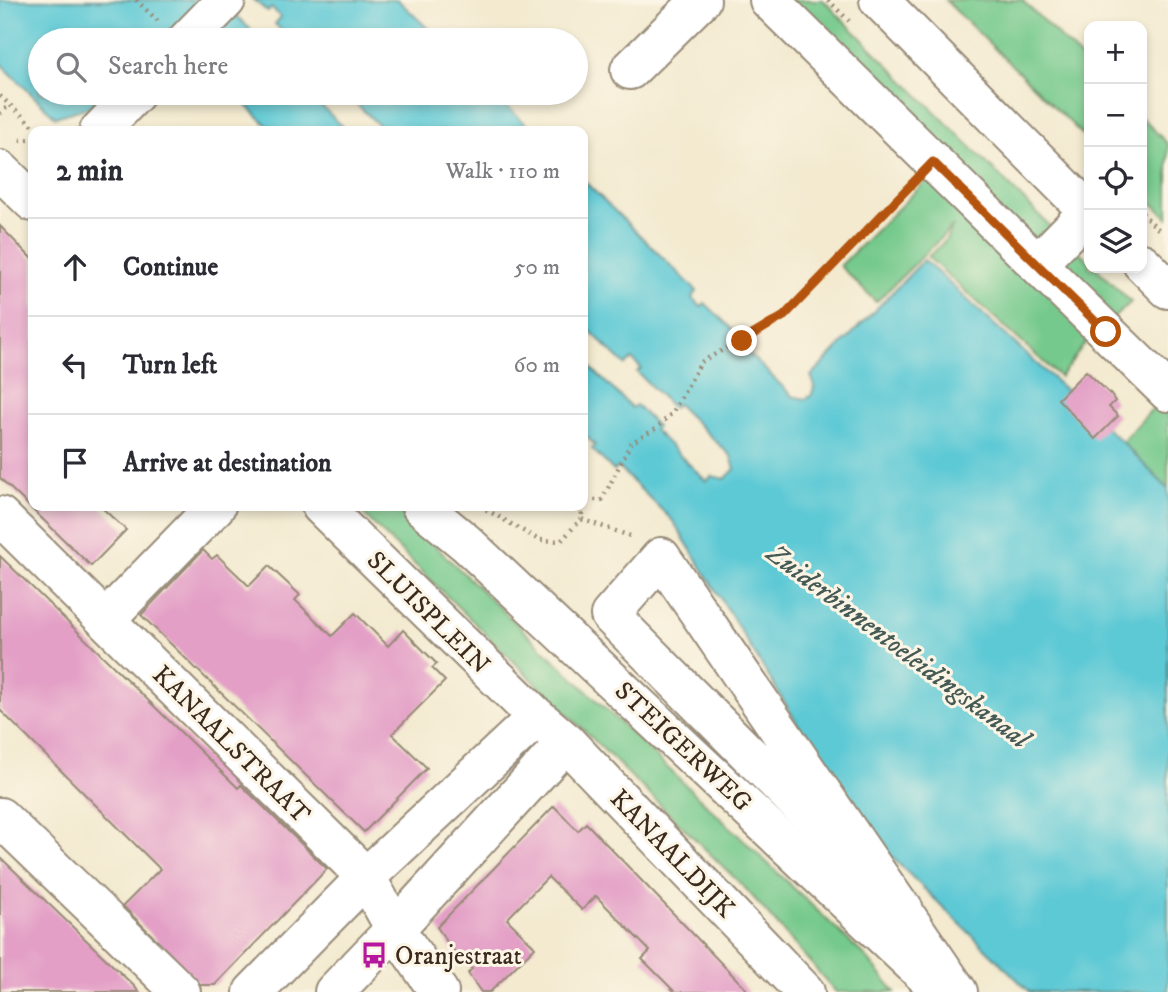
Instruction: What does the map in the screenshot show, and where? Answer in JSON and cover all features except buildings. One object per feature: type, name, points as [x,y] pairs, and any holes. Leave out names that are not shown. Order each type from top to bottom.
[{"type":"street","points":[[630,70],[701,0]]},
{"type":"street","points":[[769,0],[1168,392]]},
{"type":"street","points":[[879,0],[1088,210]]},
{"type":"street","points":[[181,28],[224,2]]},
{"type":"street","points":[[104,126],[124,105]]},
{"type":"street","points":[[0,170],[28,196]]},
{"type":"street","points":[[1037,264],[1084,216]]},
{"type":"street","points":[[1147,268],[1168,289]]},
{"type":"street","points":[[106,620],[211,511]]},
{"type":"street","name":"SLUISPLEIN","points":[[326,511],[537,717]]},
{"type":"street","name":"STEIGERWEG","points":[[427,511],[527,599],[859,909],[943,992]]},
{"type":"street","name":"KANAALSTRAAT","points":[[0,516],[366,877],[395,929],[439,992]]},
{"type":"street","points":[[904,910],[610,615],[661,557],[904,910],[958,992]]},
{"type":"street","points":[[253,992],[366,877],[537,717]]},
{"type":"street","name":"KANAALDIJK","points":[[537,717],[566,742],[805,992]]},
{"type":"street","points":[[334,992],[566,742]]},
{"type":"street","points":[[0,817],[181,992]]},
{"type":"path","points":[[136,0],[169,28]]},
{"type":"path","points":[[0,96],[33,126]]},
{"type":"path","points":[[0,114],[9,104]]},
{"type":"path","points":[[588,500],[602,500],[631,443],[657,428],[673,412],[701,362],[784,316],[933,162]]},
{"type":"path","points":[[1147,219],[1168,239]]},
{"type":"path","points":[[489,511],[539,540],[561,541],[581,519],[582,511]]},
{"type":"path","points":[[581,519],[644,540],[661,557]]},
{"type":"green space","points":[[780,0],[823,0],[1057,233],[1031,245]]},
{"type":"green space","points":[[945,0],[1022,0],[1084,61],[1084,136]]},
{"type":"green space","points":[[1147,123],[1168,144],[1168,218],[1147,198]]},
{"type":"green space","points":[[933,174],[1095,330],[1060,377],[928,257],[945,241],[953,226],[876,302],[840,266]]},
{"type":"green space","points":[[1074,247],[1084,256],[1084,273],[1101,273],[1131,302],[1109,322],[1055,268]]},
{"type":"green space","points":[[1164,396],[1168,401],[1168,489],[1122,442]]},
{"type":"green space","points":[[360,511],[398,511],[867,958],[895,992],[836,992],[746,889]]},
{"type":"water","points":[[0,0],[220,0],[249,28],[28,28],[28,90],[0,63]]},
{"type":"water","points":[[254,0],[398,0],[427,28],[279,28],[275,24],[281,17],[271,8],[268,12]]},
{"type":"water","points":[[43,105],[95,105],[55,117]]},
{"type":"water","points":[[246,105],[320,105],[342,126],[268,126]]},
{"type":"water","points":[[358,105],[506,105],[528,126],[380,126]]},
{"type":"water","name":"Zuiderbinnentoeleidingskanaal","points":[[588,185],[697,291],[692,298],[701,307],[705,303],[740,337],[736,341],[792,396],[805,399],[811,396],[815,386],[811,376],[924,260],[1122,442],[1168,489],[1168,992],[1030,992],[861,827],[673,521],[618,467],[614,471],[592,449],[595,445],[588,438],[588,365],[632,408],[636,405],[657,426],[654,430],[706,481],[712,476],[725,479],[735,469],[731,456],[677,404],[673,408],[637,372],[641,368],[632,359],[625,365],[588,329]]},
{"type":"place","name":"Oranjestraat","points":[[374,955]]},
{"type":"route","points":[[742,341],[784,316],[933,162],[1106,332]]}]
